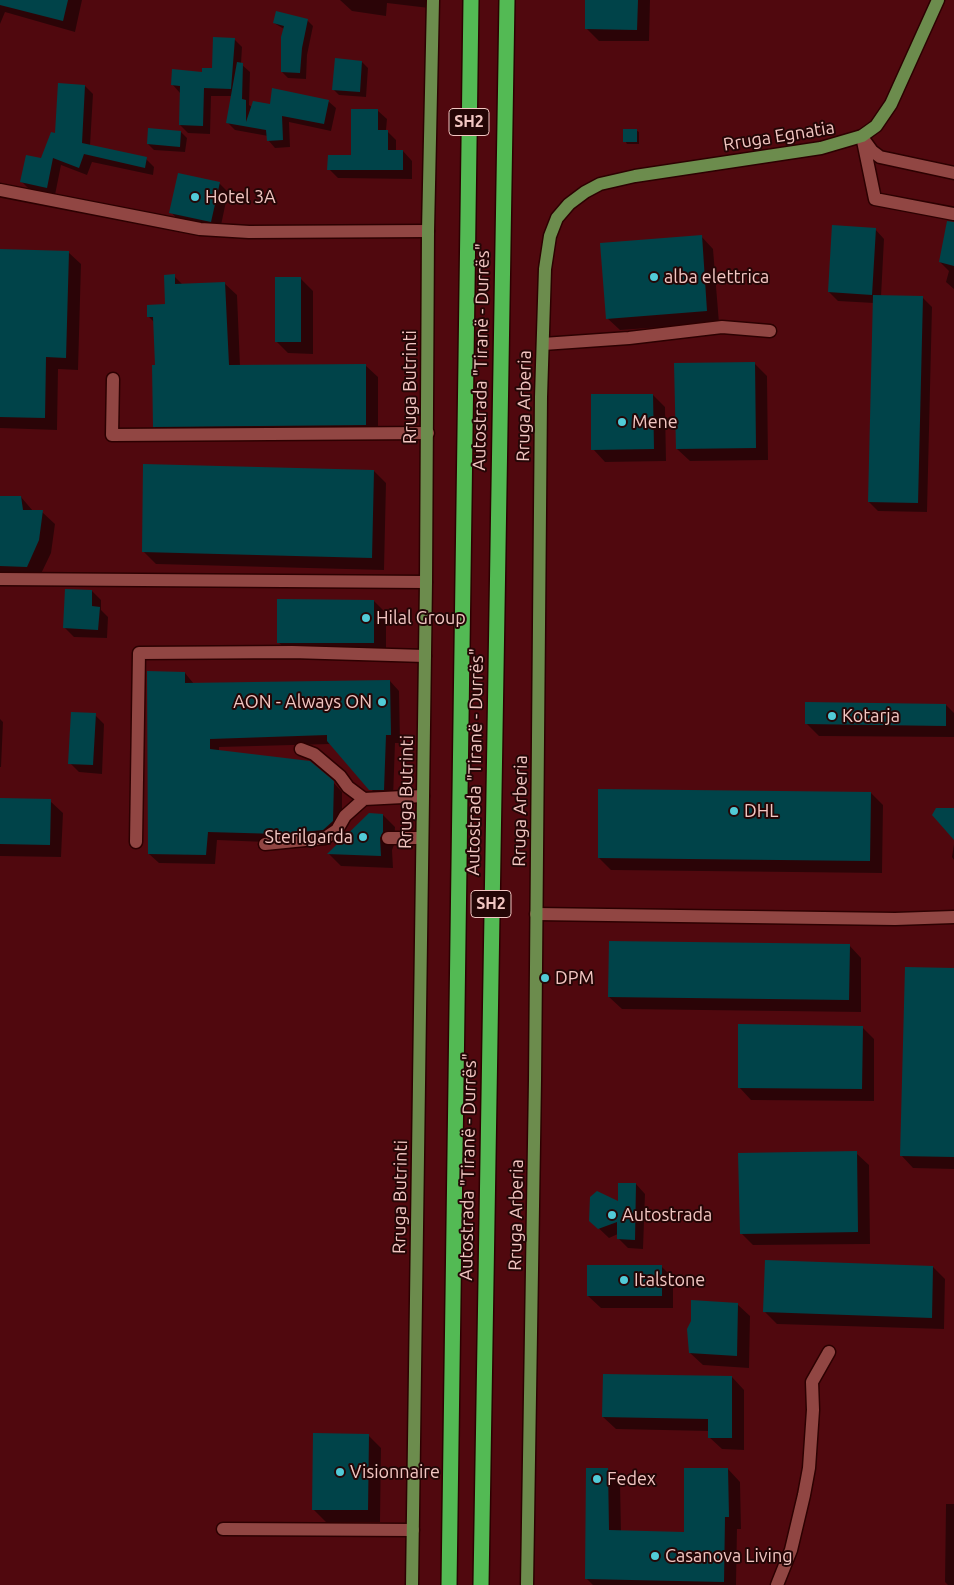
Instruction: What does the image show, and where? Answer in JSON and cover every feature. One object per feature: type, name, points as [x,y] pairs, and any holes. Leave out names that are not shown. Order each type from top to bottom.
[{"type":"highway","name":"Autostrada \"Tiranë - Durrës\"","points":[[449,1585],[471,0]]},
{"type":"highway","name":"Autostrada \"Tiranë - Durrës\"","points":[[481,1585],[506,0]]},
{"type":"main road","name":"Rruga Butrinti","points":[[412,1585],[428,433],[423,348],[428,231],[433,0]]},
{"type":"main road","name":"Rruga Egnatia","points":[[557,218],[569,204],[585,192],[616,179],[821,148],[862,136],[876,126],[891,104],[938,0]]},
{"type":"main road","name":"Rruga Arberia","points":[[528,1585],[543,344],[546,253],[557,218]]},
{"type":"street","points":[[862,136],[872,151],[880,157],[954,173]]},
{"type":"street","points":[[862,136],[875,200],[954,214]]},
{"type":"street","points":[[0,190],[200,229],[249,232],[428,231]]},
{"type":"street","points":[[543,344],[629,338],[722,327],[770,331]]},
{"type":"street","points":[[113,379],[112,435],[428,433]]},
{"type":"street","points":[[0,579],[426,582]]},
{"type":"street","points":[[136,842],[139,653],[292,652],[425,656]]},
{"type":"street","points":[[301,749],[314,754],[364,799]]},
{"type":"street","points":[[265,844],[325,838],[337,830],[345,816],[364,799],[423,796]]},
{"type":"street","points":[[388,838],[422,838]]},
{"type":"street","points":[[536,914],[895,919],[954,917]]},
{"type":"street","points":[[777,1585],[790,1550],[809,1468],[813,1410],[812,1382],[830,1352]]},
{"type":"street","points":[[223,1529],[412,1530]]},
{"type":"building","points":[[0,0],[68,0],[63,21],[0,5]]},
{"type":"building","points":[[585,0],[638,0],[637,30],[585,29]]},
{"type":"building","points":[[276,11],[308,19],[302,48],[300,73],[281,72],[281,37],[284,26],[273,23]]},
{"type":"building","points":[[213,37],[235,38],[231,89],[204,88],[203,126],[179,125],[180,86],[171,85],[172,69],[202,72],[202,68],[212,68]]},
{"type":"building","points":[[335,58],[362,61],[360,92],[332,90]]},
{"type":"building","points":[[237,62],[243,63],[242,99],[246,100],[246,122],[253,101],[270,104],[272,88],[329,100],[324,124],[282,116],[283,140],[267,141],[266,130],[226,123]]},
{"type":"building","points":[[58,83],[85,85],[82,143],[147,157],[145,168],[84,154],[79,168],[53,158],[47,188],[20,182],[26,155],[41,158],[51,132],[55,133]]},
{"type":"building","points":[[351,109],[378,109],[378,130],[388,130],[388,150],[403,150],[403,170],[327,170],[328,155],[351,155]]},
{"type":"building","points":[[148,128],[181,131],[180,147],[147,144]]},
{"type":"building","points":[[623,129],[637,129],[637,142],[623,142]]},
{"type":"building","name":"Hotel 3A","points":[[178,173],[220,182],[211,222],[169,213]]},
{"type":"building","points":[[947,221],[954,222],[954,266],[939,262]]},
{"type":"building","points":[[832,225],[876,228],[872,295],[828,292]]},
{"type":"building","name":"alba elettrica","points":[[702,235],[707,311],[606,319],[600,243]]},
{"type":"building","points":[[0,249],[69,251],[66,358],[46,357],[45,418],[0,417]]},
{"type":"building","points":[[175,274],[175,284],[225,282],[229,365],[366,364],[366,425],[153,427],[152,365],[155,365],[153,317],[147,317],[147,305],[165,304],[164,275]]},
{"type":"building","points":[[275,277],[301,277],[301,342],[275,342]]},
{"type":"building","points":[[873,295],[923,296],[918,503],[868,502]]},
{"type":"building","points":[[755,362],[756,448],[676,449],[674,363]]},
{"type":"building","name":"Mene","points":[[591,394],[653,394],[654,449],[591,450]]},
{"type":"building","points":[[143,464],[374,470],[372,558],[142,552]]},
{"type":"building","points":[[0,496],[21,496],[23,510],[43,510],[39,540],[27,567],[0,566]]},
{"type":"building","points":[[65,589],[92,590],[92,606],[100,607],[98,630],[63,628]]},
{"type":"building","points":[[277,599],[374,600],[374,643],[277,643]]},
{"type":"building","points":[[147,671],[185,672],[185,683],[390,680],[391,735],[386,735],[384,790],[369,790],[327,741],[327,735],[210,739],[210,749],[310,761],[334,781],[333,821],[323,830],[280,834],[208,832],[206,855],[148,854]]},
{"type":"building","points":[[805,702],[946,704],[946,726],[805,724]]},
{"type":"building","points":[[71,712],[96,713],[93,765],[68,764]]},
{"type":"building","name":"DHL","points":[[598,789],[871,792],[870,861],[598,858]]},
{"type":"building","points":[[0,798],[51,799],[50,845],[0,844]]},
{"type":"building","points":[[936,808],[954,808],[954,840],[932,815]]},
{"type":"building","points":[[369,813],[383,814],[383,832],[380,838],[381,856],[327,854]]},
{"type":"building","points":[[609,941],[850,944],[849,1000],[608,997]]},
{"type":"building","points":[[905,967],[954,968],[954,1157],[900,1156]]},
{"type":"building","points":[[738,1024],[863,1026],[862,1089],[738,1088]]},
{"type":"building","points":[[857,1151],[858,1232],[740,1234],[738,1153]]},
{"type":"building","name":"Autostrada","points":[[618,1183],[636,1183],[635,1240],[617,1239],[617,1222],[598,1229],[589,1221],[590,1197],[597,1191],[618,1201]]},
{"type":"building","points":[[765,1260],[933,1266],[932,1318],[763,1312]]},
{"type":"building","name":"Italstone","points":[[587,1265],[662,1265],[662,1296],[587,1296]]},
{"type":"building","points":[[691,1300],[738,1303],[737,1356],[689,1353],[687,1329],[691,1321]]},
{"type":"building","points":[[603,1374],[732,1376],[732,1438],[708,1438],[708,1419],[602,1417]]},
{"type":"building","name":"Visionnaire","points":[[313,1433],[369,1434],[368,1510],[312,1510]]},
{"type":"building","name":"Casanova Living","points":[[586,1468],[608,1468],[609,1530],[684,1532],[684,1468],[728,1468],[729,1517],[725,1517],[724,1582],[585,1579]]},
{"type":"place","name":"Hotel 3A","points":[[195,197]]},
{"type":"place","name":"alba elettrica","points":[[654,277]]},
{"type":"place","name":"Mene","points":[[622,422]]},
{"type":"place","name":"Hilal Group","points":[[366,618]]},
{"type":"place","name":"AON - Always ON","points":[[382,702]]},
{"type":"place","name":"Kotarja","points":[[832,716]]},
{"type":"place","name":"DHL","points":[[734,811]]},
{"type":"place","name":"Sterilgarda","points":[[363,837]]},
{"type":"place","name":"DPM","points":[[545,978]]},
{"type":"place","name":"Autostrada","points":[[612,1215]]},
{"type":"place","name":"Italstone","points":[[624,1280]]},
{"type":"place","name":"Visionnaire","points":[[340,1472]]},
{"type":"place","name":"Fedex","points":[[597,1479]]},
{"type":"place","name":"Casanova Living","points":[[655,1556]]}]
